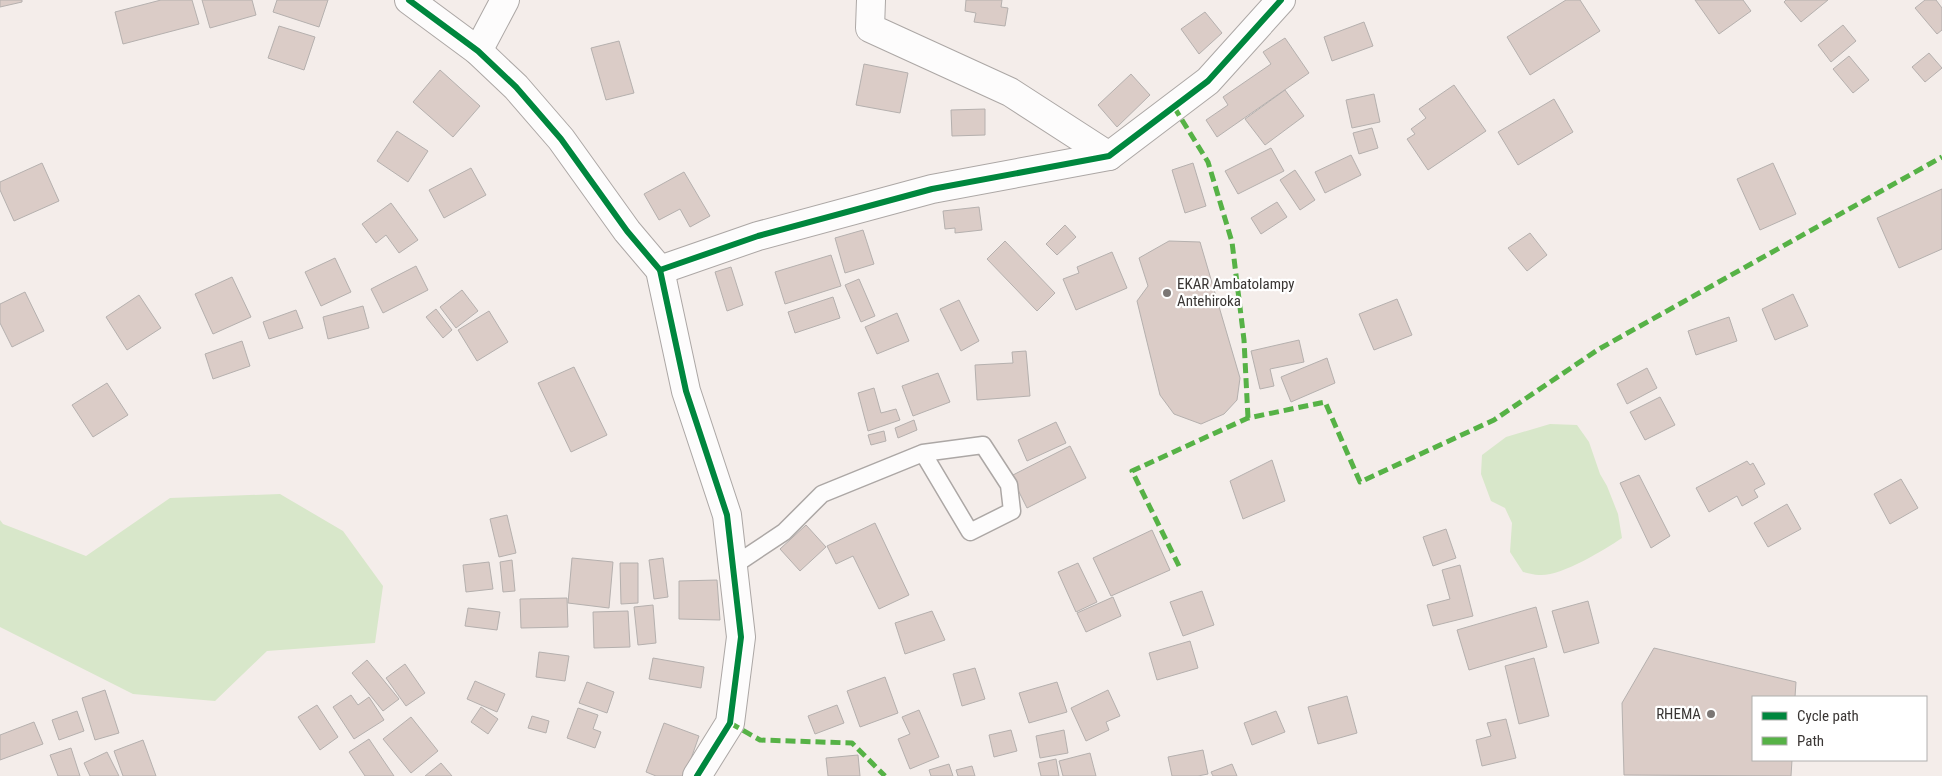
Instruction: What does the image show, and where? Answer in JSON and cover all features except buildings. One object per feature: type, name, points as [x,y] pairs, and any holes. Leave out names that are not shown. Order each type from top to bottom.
[{"type":"street","points":[[409,0],[478,50],[516,87],[561,138],[627,231],[660,270],[686,391],[727,515],[741,637],[730,723],[697,776]]},
{"type":"street","points":[[478,50],[505,0]]},
{"type":"street","points":[[871,0],[870,28],[1010,92],[1109,156]]},
{"type":"street","points":[[660,270],[758,236],[932,189],[1109,156],[1208,81],[1281,0]]},
{"type":"lane","points":[[733,566],[784,532],[822,494],[923,453],[983,445],[1010,485],[1012,511],[970,532],[923,453]]},
{"type":"green space","points":[[1550,424],[1577,425],[1589,442],[1600,474],[1618,514],[1622,538],[1593,556],[1570,567],[1558,572],[1537,575],[1523,572],[1510,552],[1512,523],[1505,508],[1491,501],[1481,474],[1482,455],[1506,437]]},
{"type":"green space","points":[[280,494],[343,531],[383,586],[375,643],[267,651],[215,701],[133,694],[0,627],[0,520],[3,524],[86,556],[170,498]]},
{"type":"marked path","points":[[1174,107],[1208,162],[1232,242],[1244,340],[1248,418]]},
{"type":"marked path","points":[[1179,566],[1132,471],[1248,418],[1325,402],[1360,482],[1494,420],[1599,349],[1942,157]]},
{"type":"marked path","points":[[730,723],[760,740],[852,743],[885,776]]},
{"type":"cycle path","points":[[409,0],[478,51],[516,87],[561,139],[627,231],[660,270],[686,391],[727,515],[741,637],[730,723],[697,776]]},
{"type":"cycle path","points":[[660,270],[758,236],[932,189],[1109,156],[1208,81],[1281,0]]},
{"type":"place","name":"EKAR Ambatolampy Antehiroka","points":[[1167,293]]},
{"type":"place","name":"RHEMA","points":[[1711,714]]}]
